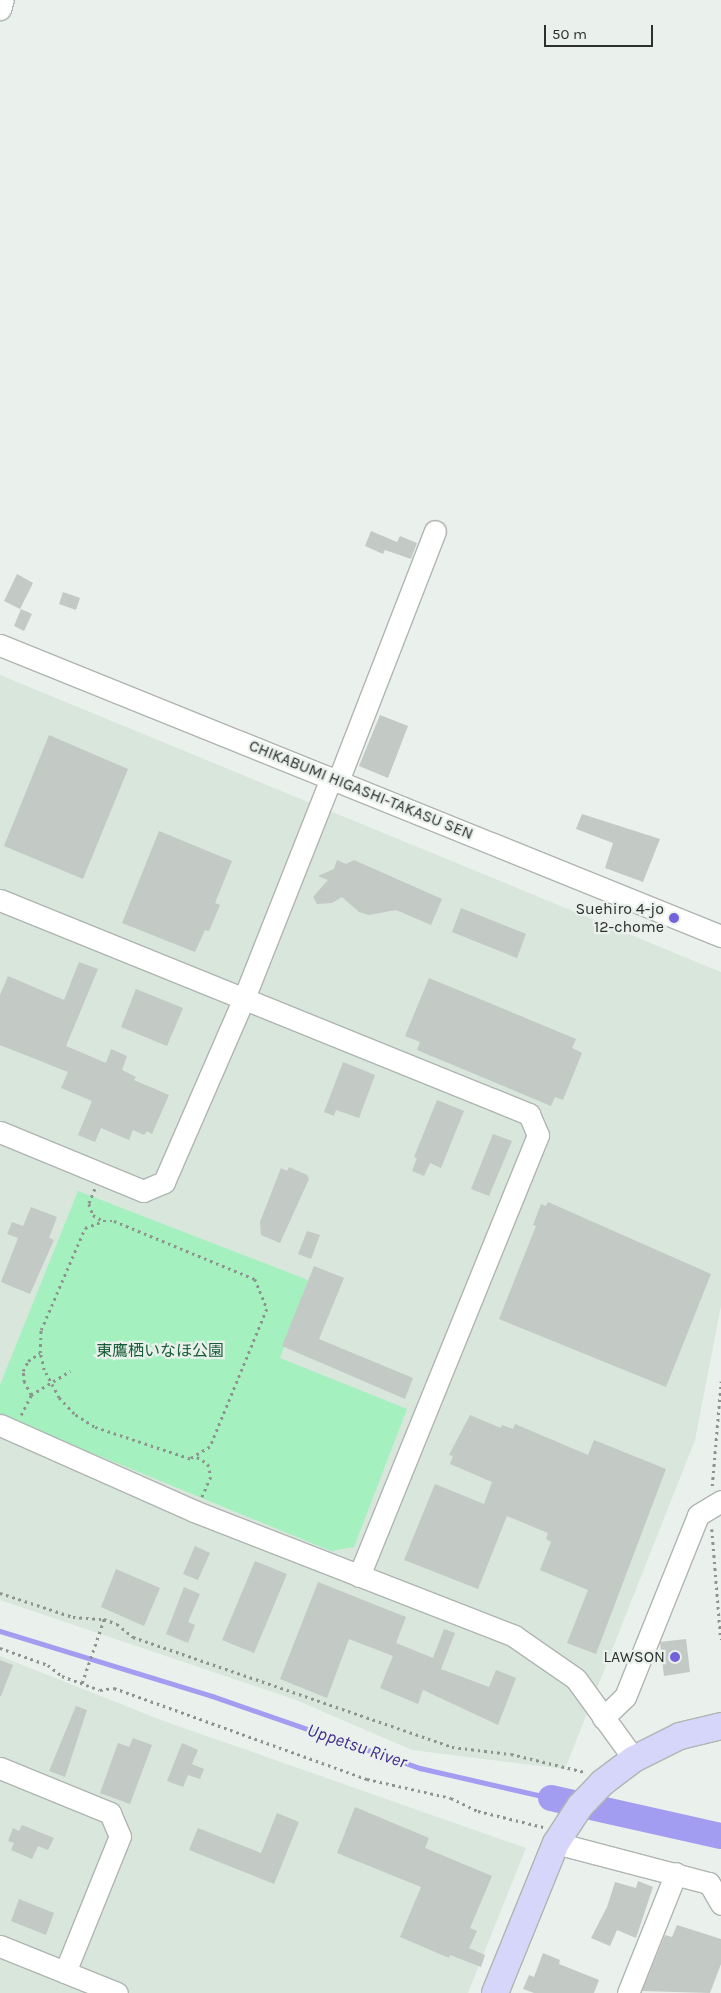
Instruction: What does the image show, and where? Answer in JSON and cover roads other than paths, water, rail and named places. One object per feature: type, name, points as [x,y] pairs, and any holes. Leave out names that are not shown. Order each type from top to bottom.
[{"type":"main road","points":[[495,1993],[557,1832],[593,1781],[680,1736],[721,1726]]},
{"type":"street","points":[[0,8],[4,0]]},
{"type":"street","points":[[0,1132],[143,1191],[164,1182],[244,998],[436,531]]},
{"type":"street","name":"CHIKABUMI HIGASHI-TAKASU SEN","points":[[0,644],[721,936]]},
{"type":"street","points":[[0,900],[529,1114],[538,1135],[359,1576]]},
{"type":"street","points":[[8,1428],[194,1512],[514,1636],[576,1679],[634,1759]]},
{"type":"street","points":[[603,1718],[625,1697],[698,1515],[721,1501]]},
{"type":"street","points":[[0,1768],[110,1813],[120,1836],[65,1972]]},
{"type":"street","points":[[557,1832],[709,1883],[721,1904]]},
{"type":"street","points":[[628,1993],[676,1873]]},
{"type":"street","points":[[0,1946],[117,1993]]},
{"type":"waterway","name":"Uppetsu River","points":[[0,1631],[212,1696],[420,1768],[551,1798]]},
{"type":"waterway","name":"Uppetsu River","points":[[551,1798],[721,1836]]},
{"type":"place","name":"Suehiro 4-jo 12-chome","points":[[674,918]]},
{"type":"place","name":"LAWSON","points":[[675,1657]]},
{"type":"park label","name":"東鷹栖いなほ公園","points":[[160,1351]]}]
